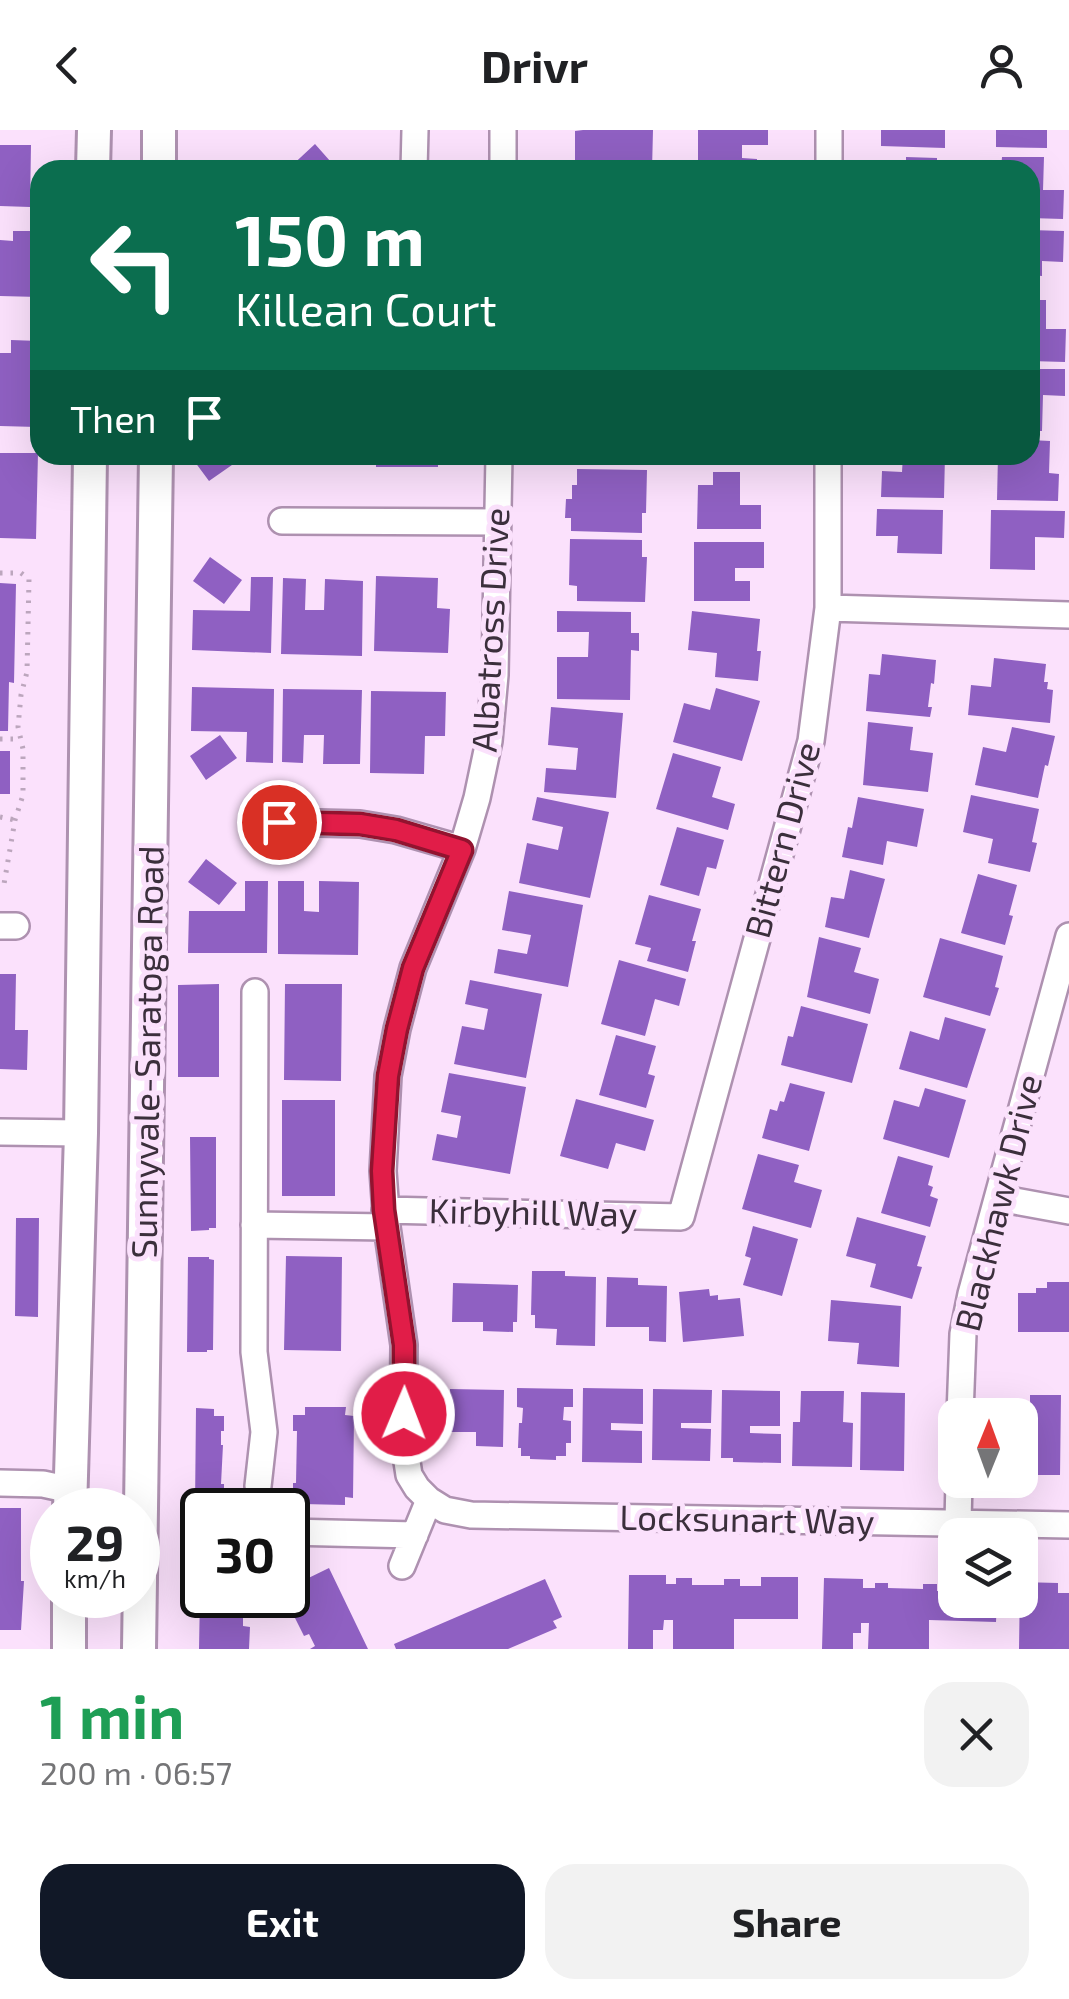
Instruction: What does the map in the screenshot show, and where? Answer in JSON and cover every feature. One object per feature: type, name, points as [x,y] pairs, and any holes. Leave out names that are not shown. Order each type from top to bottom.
[{"type":"main road","points":[[94,130],[94,160]]},
{"type":"main road","points":[[159,130],[159,160]]},
{"type":"main road","name":"Sunnyvale-Saratoga Road","points":[[70,1488],[90,465]]},
{"type":"main road","name":"Sunnyvale-Saratoga Road","points":[[139,1649],[156,465]]},
{"type":"main road","points":[[69,1649],[70,1618]]},
{"type":"street","points":[[414,160],[415,130]]},
{"type":"street","points":[[503,130],[503,160]]},
{"type":"street","points":[[829,130],[829,160]]},
{"type":"street","name":"Albatross Drive","points":[[428,1500],[409,1474],[405,1456],[404,1345],[386,1218],[384,1124],[388,1076],[413,968],[462,850],[488,741],[495,675],[499,465]]},
{"type":"street","name":"Bittern Drive","points":[[682,1217],[811,741],[828,608],[828,465]]},
{"type":"street","points":[[282,521],[498,522]]},
{"type":"street","points":[[828,608],[1069,615]]},
{"type":"street","points":[[279,822],[360,824],[396,830],[462,850]]},
{"type":"street","name":"Blackhawk Drive","points":[[961,1398],[963,1334],[971,1294],[1069,936]]},
{"type":"street","points":[[255,992],[254,1352],[264,1432],[258,1486]]},
{"type":"street","points":[[0,1132],[80,1133]]},
{"type":"street","points":[[998,1198],[1069,1210]]},
{"type":"street","name":"Kirbyhill Way","points":[[254,1225],[386,1218],[682,1217]]},
{"type":"street","points":[[0,1484],[43,1484],[50,1488]]},
{"type":"street","points":[[402,1566],[428,1500]]},
{"type":"street","name":"Locksunart Way","points":[[428,1500],[445,1510],[471,1515],[938,1523]]},
{"type":"street","name":"Locksunart Way","points":[[1038,1524],[1069,1525]]},
{"type":"street","points":[[310,1533],[414,1535]]},
{"type":"path","points":[[0,573],[21,573],[30,579],[27,672],[18,727],[24,749],[22,795],[4,884]]},
{"type":"path","points":[[0,739],[21,740]]},
{"type":"path","points":[[0,817],[15,820]]},
{"type":"building","points":[[653,130],[652,160],[575,160],[575,131]]},
{"type":"building","points":[[698,130],[768,130],[768,145],[742,145],[742,158],[757,160],[698,160]]},
{"type":"building","points":[[881,130],[945,130],[945,148],[881,146]]},
{"type":"building","points":[[996,130],[1047,130],[1047,148],[996,147]]},
{"type":"building","points":[[315,144],[329,160],[298,160]]},
{"type":"building","points":[[0,145],[31,145],[30,207],[0,206]]},
{"type":"building","points":[[906,157],[937,158],[937,160]]},
{"type":"building","points":[[1044,157],[1043,190],[1064,190],[1063,219],[1040,218],[1040,160],[1002,160]]},
{"type":"building","points":[[1040,230],[1064,231],[1063,262],[1042,261],[1042,276]]},
{"type":"building","points":[[13,231],[30,231],[30,297],[0,296],[0,240],[13,241]]},
{"type":"building","points":[[1040,300],[1046,300],[1046,329],[1066,329],[1065,362],[1040,361]]},
{"type":"building","points":[[11,340],[30,341],[30,427],[0,426],[0,353],[11,353]]},
{"type":"building","points":[[1040,369],[1065,369],[1065,396],[1043,395],[1042,431]]},
{"type":"building","points":[[1040,440],[1050,441],[1049,473],[1059,474],[1058,501],[997,500],[998,465],[1040,465]]},
{"type":"building","points":[[0,453],[30,453],[30,465],[38,465],[36,539],[0,538]]},
{"type":"building","points":[[197,465],[232,465],[209,481]]},
{"type":"building","points":[[376,465],[438,465],[438,467]]},
{"type":"building","points":[[902,465],[945,465],[944,498],[881,497],[882,471],[902,472]]},
{"type":"building","points":[[577,469],[647,470],[642,533],[571,531],[571,518],[565,518],[566,499],[572,499]]},
{"type":"building","points":[[713,472],[740,472],[740,505],[761,505],[761,529],[697,529],[698,485],[713,485]]},
{"type":"building","points":[[877,509],[943,510],[942,554],[897,553],[898,536],[876,536]]},
{"type":"building","points":[[991,510],[1065,511],[1064,538],[1035,537],[1035,570],[990,569]]},
{"type":"building","points":[[570,539],[642,540],[642,557],[647,557],[645,602],[577,601],[577,586],[569,585]]},
{"type":"building","points":[[694,542],[764,542],[764,568],[735,568],[735,581],[750,581],[750,601],[694,601]]},
{"type":"building","points":[[210,557],[242,580],[224,604],[193,581]]},
{"type":"building","points":[[376,576],[438,578],[437,608],[450,609],[448,653],[374,651]]},
{"type":"building","points":[[251,577],[273,577],[271,653],[192,650],[193,610],[250,611]]},
{"type":"building","points":[[283,578],[306,579],[305,610],[324,610],[325,579],[363,581],[362,656],[281,654]]},
{"type":"building","points":[[0,583],[16,584],[14,683],[9,682],[8,731],[0,731]]},
{"type":"building","points":[[557,611],[631,612],[631,633],[639,633],[639,651],[631,650],[630,700],[557,699],[557,657],[588,657],[589,632],[557,632]]},
{"type":"building","points":[[692,611],[760,619],[758,681],[715,677],[717,653],[688,650]]},
{"type":"building","points":[[882,654],[936,660],[928,707],[932,707],[930,717],[866,711],[869,674],[880,675]]},
{"type":"building","points":[[994,658],[1046,664],[1044,682],[1048,682],[1047,689],[1053,690],[1050,723],[968,715],[971,685],[991,687]]},
{"type":"building","points":[[192,687],[274,689],[273,763],[246,762],[247,732],[191,731]]},
{"type":"building","points":[[716,688],[760,701],[742,761],[673,742],[684,703],[710,710]]},
{"type":"building","points":[[283,689],[362,690],[360,764],[323,764],[324,735],[304,735],[303,763],[282,762]]},
{"type":"building","points":[[371,691],[446,692],[445,736],[425,736],[424,774],[370,773]]},
{"type":"building","points":[[551,707],[623,713],[616,798],[544,792],[546,768],[576,770],[578,748],[548,745]]},
{"type":"building","points":[[868,722],[913,727],[910,750],[933,753],[928,792],[863,785]]},
{"type":"building","points":[[1012,727],[1055,736],[1038,798],[975,785],[983,747],[1006,752]]},
{"type":"building","points":[[220,735],[237,758],[206,780],[190,756]]},
{"type":"building","points":[[0,751],[10,751],[10,794],[0,794]]},
{"type":"building","points":[[673,753],[721,767],[712,797],[735,804],[728,830],[656,809]]},
{"type":"building","points":[[971,795],[1039,809],[1030,872],[988,863],[993,839],[963,832]]},
{"type":"building","points":[[537,797],[609,812],[590,898],[519,883],[527,843],[558,850],[563,827],[532,820]]},
{"type":"building","points":[[858,797],[924,809],[917,847],[887,841],[883,865],[842,857]]},
{"type":"building","points":[[677,827],[724,840],[716,869],[707,867],[699,896],[660,885]]},
{"type":"building","points":[[206,859],[237,883],[219,905],[188,882]]},
{"type":"building","points":[[850,870],[885,879],[869,938],[825,927],[831,897],[844,899]]},
{"type":"building","points":[[978,874],[1017,885],[1005,945],[961,933]]},
{"type":"building","points":[[245,881],[268,881],[267,953],[188,953],[189,911],[245,911]]},
{"type":"building","points":[[278,881],[304,881],[304,911],[319,912],[319,881],[359,882],[358,955],[278,954]]},
{"type":"building","points":[[509,891],[583,905],[568,987],[494,973],[498,949],[527,954],[531,935],[502,930]]},
{"type":"building","points":[[649,895],[701,909],[688,972],[647,961],[651,948],[635,944]]},
{"type":"building","points":[[819,937],[861,948],[854,972],[879,979],[870,1014],[807,997]]},
{"type":"building","points":[[940,938],[1003,956],[990,1016],[923,997]]},
{"type":"building","points":[[619,960],[686,979],[679,1006],[655,999],[645,1036],[601,1024]]},
{"type":"building","points":[[0,974],[16,974],[15,1030],[28,1030],[27,1070],[0,1069]]},
{"type":"building","points":[[470,980],[542,994],[526,1078],[454,1064],[462,1026],[484,1030],[488,1009],[465,1004]]},
{"type":"building","points":[[219,984],[219,1077],[178,1077],[178,985]]},
{"type":"building","points":[[285,984],[342,984],[341,1081],[284,1080]]},
{"type":"building","points":[[801,1006],[868,1024],[852,1083],[781,1065]]},
{"type":"building","points":[[945,1017],[986,1029],[967,1088],[899,1069],[910,1031],[939,1040]]},
{"type":"building","points":[[616,1035],[656,1046],[648,1074],[655,1076],[646,1108],[599,1095]]},
{"type":"building","points":[[449,1073],[526,1087],[510,1174],[432,1160],[437,1134],[457,1138],[461,1116],[441,1112]]},
{"type":"building","points":[[790,1083],[825,1092],[809,1151],[762,1138],[770,1109],[777,1111],[780,1101],[784,1102]]},
{"type":"building","points":[[925,1088],[966,1100],[949,1158],[883,1139],[894,1100],[919,1107]]},
{"type":"building","points":[[576,1099],[654,1120],[645,1151],[616,1143],[608,1169],[560,1156]]},
{"type":"building","points":[[282,1100],[335,1100],[335,1196],[282,1196]]},
{"type":"building","points":[[190,1137],[216,1137],[216,1228],[209,1230],[191,1231]]},
{"type":"building","points":[[758,1154],[799,1165],[794,1182],[822,1190],[811,1228],[742,1209]]},
{"type":"building","points":[[898,1156],[933,1166],[928,1185],[933,1187],[930,1196],[938,1199],[930,1227],[881,1213]]},
{"type":"building","points":[[857,1217],[926,1236],[912,1299],[870,1287],[876,1264],[846,1256]]},
{"type":"building","points":[[16,1218],[39,1218],[38,1317],[15,1316]]},
{"type":"building","points":[[753,1226],[798,1239],[782,1296],[743,1285],[751,1258],[745,1256]]},
{"type":"building","points":[[286,1256],[342,1257],[341,1351],[284,1350]]},
{"type":"building","points":[[188,1257],[214,1260],[213,1350],[207,1352],[187,1352]]},
{"type":"building","points":[[532,1271],[565,1271],[565,1276],[596,1277],[595,1346],[556,1345],[557,1329],[535,1328],[535,1315],[531,1315]]},
{"type":"building","points":[[607,1277],[638,1278],[638,1285],[667,1286],[666,1342],[649,1341],[649,1327],[606,1327]]},
{"type":"building","points":[[1047,1282],[1069,1282],[1069,1332],[1018,1332],[1018,1293],[1036,1293],[1036,1288],[1047,1288]]},
{"type":"building","points":[[453,1283],[518,1285],[513,1332],[483,1331],[483,1322],[452,1322]]},
{"type":"building","points":[[709,1289],[710,1296],[718,1295],[718,1300],[740,1298],[744,1336],[683,1342],[679,1292]]},
{"type":"building","points":[[831,1300],[901,1306],[899,1367],[857,1364],[859,1343],[828,1341]]},
{"type":"building","points":[[517,1388],[573,1389],[573,1407],[564,1407],[563,1420],[571,1421],[571,1443],[566,1443],[566,1456],[556,1456],[556,1460],[521,1456],[519,1423],[523,1408],[517,1407]]},
{"type":"building","points":[[583,1388],[643,1389],[643,1424],[611,1423],[611,1430],[642,1431],[642,1463],[582,1462]]},
{"type":"building","points":[[450,1389],[504,1390],[503,1447],[476,1446],[476,1432],[449,1432]]},
{"type":"building","points":[[653,1389],[712,1390],[711,1423],[681,1423],[681,1428],[711,1429],[710,1461],[652,1460]]},
{"type":"building","points":[[722,1390],[780,1391],[780,1426],[750,1426],[750,1433],[781,1434],[781,1463],[721,1458]]},
{"type":"building","points":[[801,1391],[844,1391],[843,1422],[853,1423],[852,1467],[792,1466],[793,1422],[800,1422]]},
{"type":"building","points":[[861,1392],[905,1393],[904,1471],[860,1470]]},
{"type":"building","points":[[1061,1395],[1060,1475],[1038,1475],[1038,1398],[1030,1398]]},
{"type":"building","points":[[305,1407],[346,1407],[345,1415],[354,1416],[353,1498],[345,1497],[345,1505],[310,1504],[310,1488],[293,1488],[297,1431],[293,1431],[293,1415],[305,1415]]},
{"type":"building","points":[[196,1408],[214,1409],[214,1416],[224,1416],[224,1488],[195,1488]]},
{"type":"building","points":[[0,1508],[21,1508],[21,1630],[0,1630]]},
{"type":"building","points":[[329,1568],[368,1649],[310,1649],[315,1646],[309,1634],[304,1636],[295,1618],[310,1618],[310,1577]]},
{"type":"building","points":[[629,1575],[666,1575],[666,1584],[676,1584],[676,1578],[692,1578],[692,1585],[724,1585],[724,1579],[740,1579],[740,1586],[761,1586],[761,1577],[798,1577],[798,1619],[734,1619],[734,1649],[673,1649],[673,1620],[664,1620],[663,1630],[653,1630],[653,1649],[628,1649]]},
{"type":"building","points":[[824,1578],[863,1579],[863,1588],[875,1588],[875,1583],[888,1583],[888,1588],[923,1589],[923,1584],[937,1584],[938,1618],[996,1618],[996,1622],[929,1620],[929,1649],[868,1649],[869,1623],[861,1623],[861,1633],[853,1633],[853,1649],[822,1649]]},
{"type":"building","points":[[545,1579],[562,1617],[553,1621],[557,1628],[508,1649],[396,1649],[394,1644]]},
{"type":"building","points":[[1038,1582],[1058,1583],[1058,1593],[1069,1593],[1069,1649],[1019,1649],[1019,1618],[1038,1618]]},
{"type":"building","points":[[200,1618],[243,1618],[243,1626],[250,1627],[249,1649],[199,1649]]},
{"type":"route","points":[[279,822],[360,824],[396,830],[462,850],[413,968],[388,1076],[382,1171],[404,1345],[404,1414]]}]
